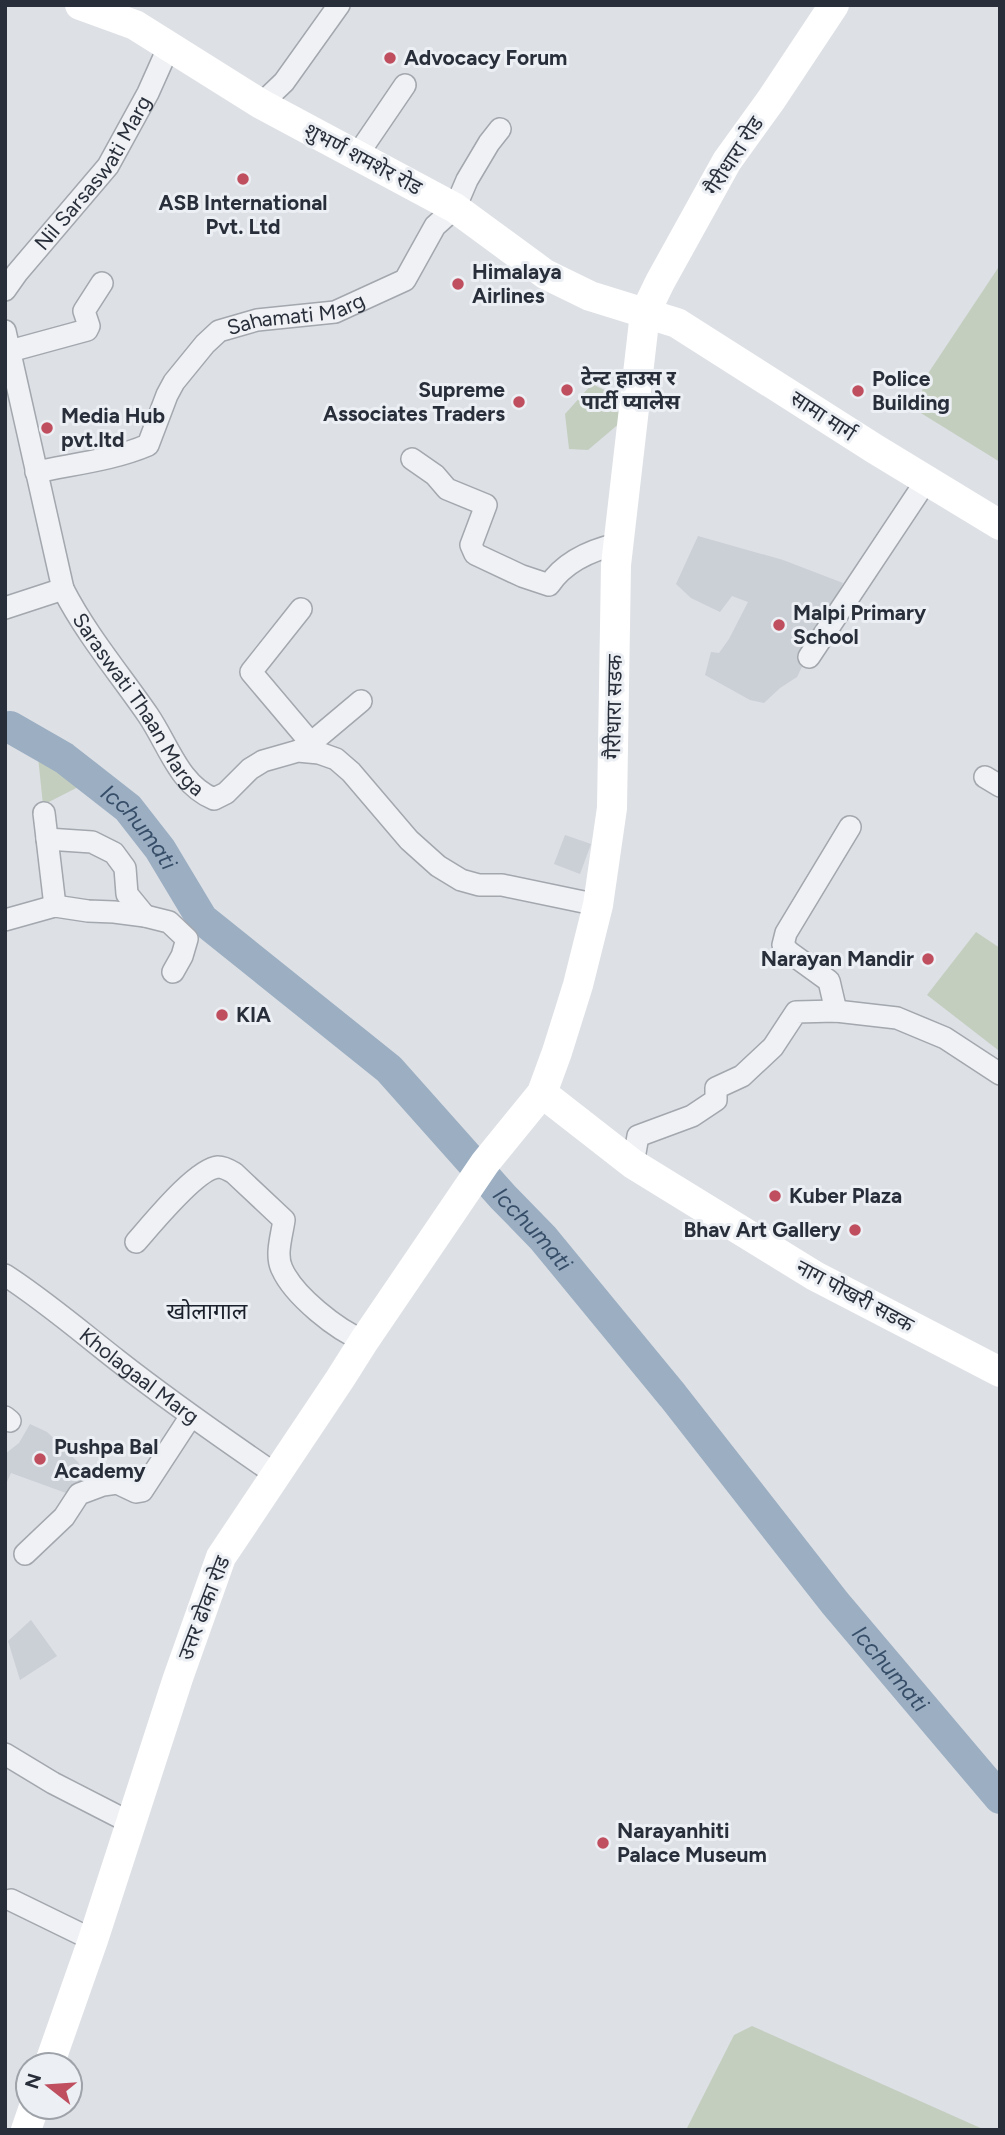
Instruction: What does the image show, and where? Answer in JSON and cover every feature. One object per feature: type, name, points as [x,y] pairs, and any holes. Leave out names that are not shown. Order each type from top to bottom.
[{"type":"main road","name":"गैरीधारा रोड","points":[[645,313],[727,161],[834,5]]},
{"type":"main road","name":"शुभर्ण शमशेर रोड","points":[[88,6],[135,25],[261,104],[455,208],[545,274],[590,296],[645,313]]},
{"type":"main road","name":"सामा मार्ग","points":[[645,313],[677,323],[1000,525]]},
{"type":"main road","name":"गैरीधारा सडक","points":[[542,1094],[578,985],[598,905],[612,808],[618,544],[645,313]]},
{"type":"main road","name":"उत्तर ढोका रोड","points":[[54,2051],[221,1557],[363,1341],[485,1163],[542,1094]]},
{"type":"main road","name":"नाग पोखरी सडक","points":[[542,1094],[633,1164],[815,1276],[1000,1372]]},
{"type":"street","points":[[261,104],[284,82],[339,5]]},
{"type":"street","name":"Nil Sarsaswati Marg","points":[[5,290],[108,166],[148,93],[169,46]]},
{"type":"street","points":[[356,157],[405,85]]},
{"type":"street","points":[[455,208],[467,180],[500,129]]},
{"type":"street","name":"Sahamati Marg","points":[[36,471],[105,458],[148,445],[174,382],[219,331],[257,320],[335,312],[405,280],[435,226],[455,208]]},
{"type":"street","points":[[5,608],[63,589],[7,341],[87,330],[89,326],[84,311],[102,283]]},
{"type":"street","points":[[412,459],[435,475],[447,489],[485,505],[471,545],[475,554],[522,576],[549,585],[570,563],[594,549],[618,544]]},
{"type":"street","points":[[809,657],[926,481]]},
{"type":"street","name":"Saraswati Thaan Marga","points":[[63,589],[75,613],[150,718],[162,742],[190,783],[204,795],[214,799],[226,793],[250,769],[263,761],[304,747],[361,701]]},
{"type":"street","points":[[301,609],[251,672],[304,747]]},
{"type":"street","name":"Saraswati Thaan Marga","points":[[304,747],[336,758],[408,840],[438,866],[461,880],[479,885],[502,885],[598,905]]},
{"type":"street","points":[[44,813],[55,906]]},
{"type":"street","points":[[836,1011],[829,981],[783,945],[786,933],[850,827]]},
{"type":"street","points":[[47,839],[92,842],[114,853],[125,868],[127,894],[145,916]]},
{"type":"street","points":[[5,920],[55,906],[145,916],[169,922],[187,939],[173,972]]},
{"type":"street","points":[[633,1164],[638,1136],[692,1116],[716,1100],[716,1088],[742,1076],[772,1047],[796,1012],[836,1011],[897,1018],[945,1038],[1000,1074]]},
{"type":"street","points":[[136,1242],[191,1182],[215,1167],[225,1168],[234,1173],[284,1220],[281,1268],[294,1287],[318,1311],[363,1341]]},
{"type":"street","name":"Kholagaal Marg","points":[[5,1275],[44,1300],[191,1416],[275,1474]]},
{"type":"street","points":[[25,1554],[64,1517],[79,1494],[117,1483],[136,1492],[142,1491],[191,1416]]},
{"type":"street","points":[[5,1755],[131,1824]]},
{"type":"street","points":[[11,1900],[93,1940]]},
{"type":"shaded area","name":"Malpi Primary School","points":[[698,536],[783,560],[843,583],[797,677],[764,703],[750,700],[705,675],[711,652],[719,653],[748,602],[732,596],[720,612],[691,598],[676,584]]},
{"type":"shaded area","points":[[565,835],[591,844],[580,874],[554,864]]},
{"type":"shaded area","name":"Pushpa Bal Academy","points":[[30,1424],[47,1432],[78,1462],[87,1480],[66,1493],[11,1473],[5,1486],[5,1454],[19,1443]]},
{"type":"shaded area","points":[[31,1620],[57,1656],[20,1680],[8,1641]]},
{"type":"green space","points":[[1000,265],[1000,462],[916,410],[927,375]]},
{"type":"green space","points":[[592,384],[615,395],[621,422],[588,450],[569,449],[565,414]]},
{"type":"green space","points":[[37,747],[88,782],[43,805]]},
{"type":"green space","points":[[976,932],[1000,948],[998,1050],[927,995]]},
{"type":"green space","points":[[752,2026],[985,2130],[686,2130],[734,2035]]},
{"type":"waterway","name":"Icchumati","points":[[5,728],[10,727],[64,758],[128,808],[160,849],[202,919],[389,1069],[543,1238],[673,1396],[835,1603],[1000,1798]]},
{"type":"place","name":"Advocacy Forum","points":[[390,58]]},
{"type":"place","name":"ASB International Pvt. Ltd","points":[[243,179]]},
{"type":"place","name":"Himalaya Airlines","points":[[458,284]]},
{"type":"place","name":"टेन्ट हाउस र पार्टी प्यालेस","points":[[567,390]]},
{"type":"place","name":"Police Building","points":[[858,391]]},
{"type":"place","name":"Supreme Associates Traders","points":[[519,402]]},
{"type":"place","name":"Media Hub pvt.ltd","points":[[47,428]]},
{"type":"place","name":"Malpi Primary School","points":[[779,625]]},
{"type":"place","name":"Narayan Mandir","points":[[928,959]]},
{"type":"place","name":"KIA","points":[[222,1015]]},
{"type":"place","name":"Kuber Plaza","points":[[775,1196]]},
{"type":"place","name":"Bhav Art Gallery","points":[[855,1230]]},
{"type":"place","name":"Pushpa Bal Academy","points":[[40,1459]]},
{"type":"place","name":"Narayanhiti Palace Museum","points":[[603,1843]]},
{"type":"district","name":"खोलागाल","points":[[207,1311]]}]
